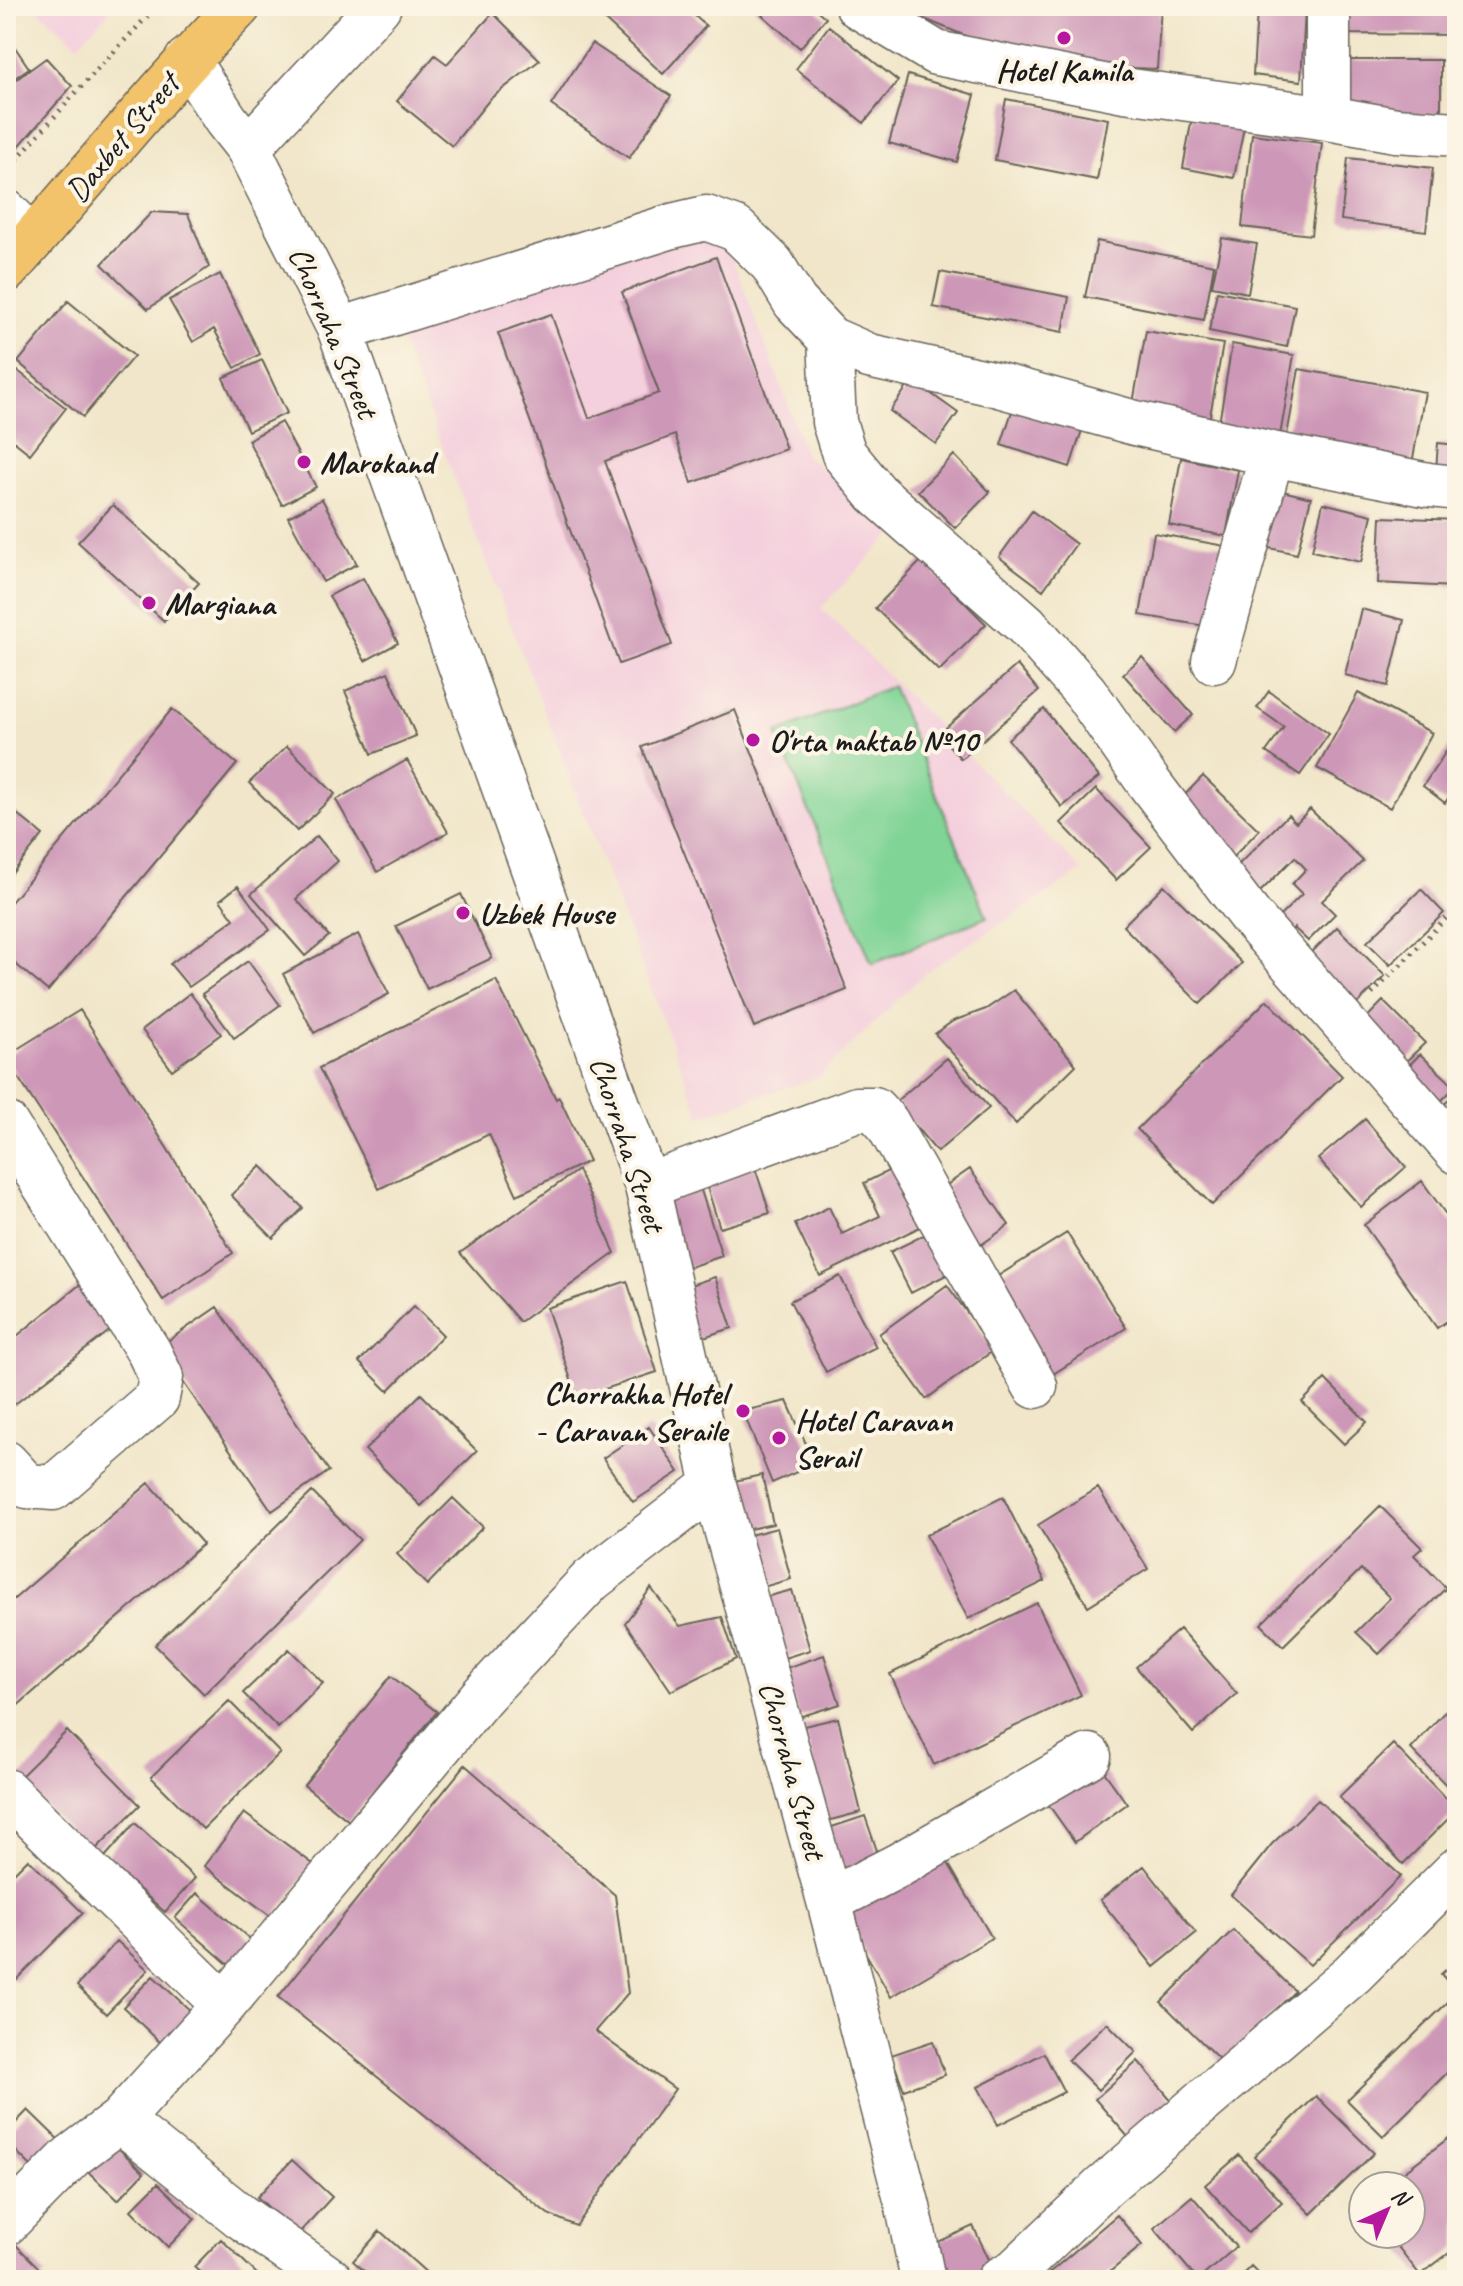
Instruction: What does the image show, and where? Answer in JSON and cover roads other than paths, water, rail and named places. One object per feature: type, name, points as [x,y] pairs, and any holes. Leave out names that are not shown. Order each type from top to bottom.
[{"type":"main road","name":"Daxbet Street","points":[[15,240],[239,6]]},
{"type":"street","points":[[248,148],[379,6]]},
{"type":"street","points":[[858,6],[936,53],[1124,90],[1396,130],[1457,134]]},
{"type":"street","points":[[1328,6],[1328,118]]},
{"type":"street","name":"Chorraha Street","points":[[187,60],[248,148],[340,330],[647,1186],[714,1485],[829,1901],[908,2207],[923,2280]]},
{"type":"street","points":[[340,330],[657,230],[706,218],[736,229],[772,264],[795,302],[830,339],[869,356],[995,384],[1135,423],[1272,454],[1457,488]]},
{"type":"street","points":[[830,339],[834,422],[844,454],[876,493],[1026,625],[1085,692],[1149,783],[1250,916],[1457,1152]]},
{"type":"street","points":[[1214,661],[1272,454]]},
{"type":"street","points":[[647,1186],[857,1109],[874,1109],[887,1123],[1035,1386]]},
{"type":"street","points":[[6,1124],[149,1352],[161,1377],[157,1398],[53,1488],[27,1486],[6,1463]]},
{"type":"street","points":[[6,2223],[72,2156],[120,2120],[224,2005],[482,1696],[591,1580],[714,1485]]},
{"type":"street","points":[[829,1901],[899,1865],[1089,1756]]},
{"type":"street","points":[[6,1791],[224,2005]]},
{"type":"street","points":[[999,2280],[1015,2271],[1103,2187],[1352,1974],[1457,1870]]},
{"type":"street","points":[[120,2120],[240,2216],[331,2280]]},
{"type":"place","name":"Hotel Kamila","points":[[1064,38]]},
{"type":"place","name":"Marokand","points":[[304,462]]},
{"type":"place","name":"Margiana","points":[[149,603]]},
{"type":"place","name":"O'rta maktab №10","points":[[753,740]]},
{"type":"place","name":"Uzbek House","points":[[463,913]]},
{"type":"place","name":"Chorrakha Hotel - Caravan Seraile","points":[[743,1411]]},
{"type":"place","name":"Hotel Caravan Serail","points":[[779,1438]]}]
